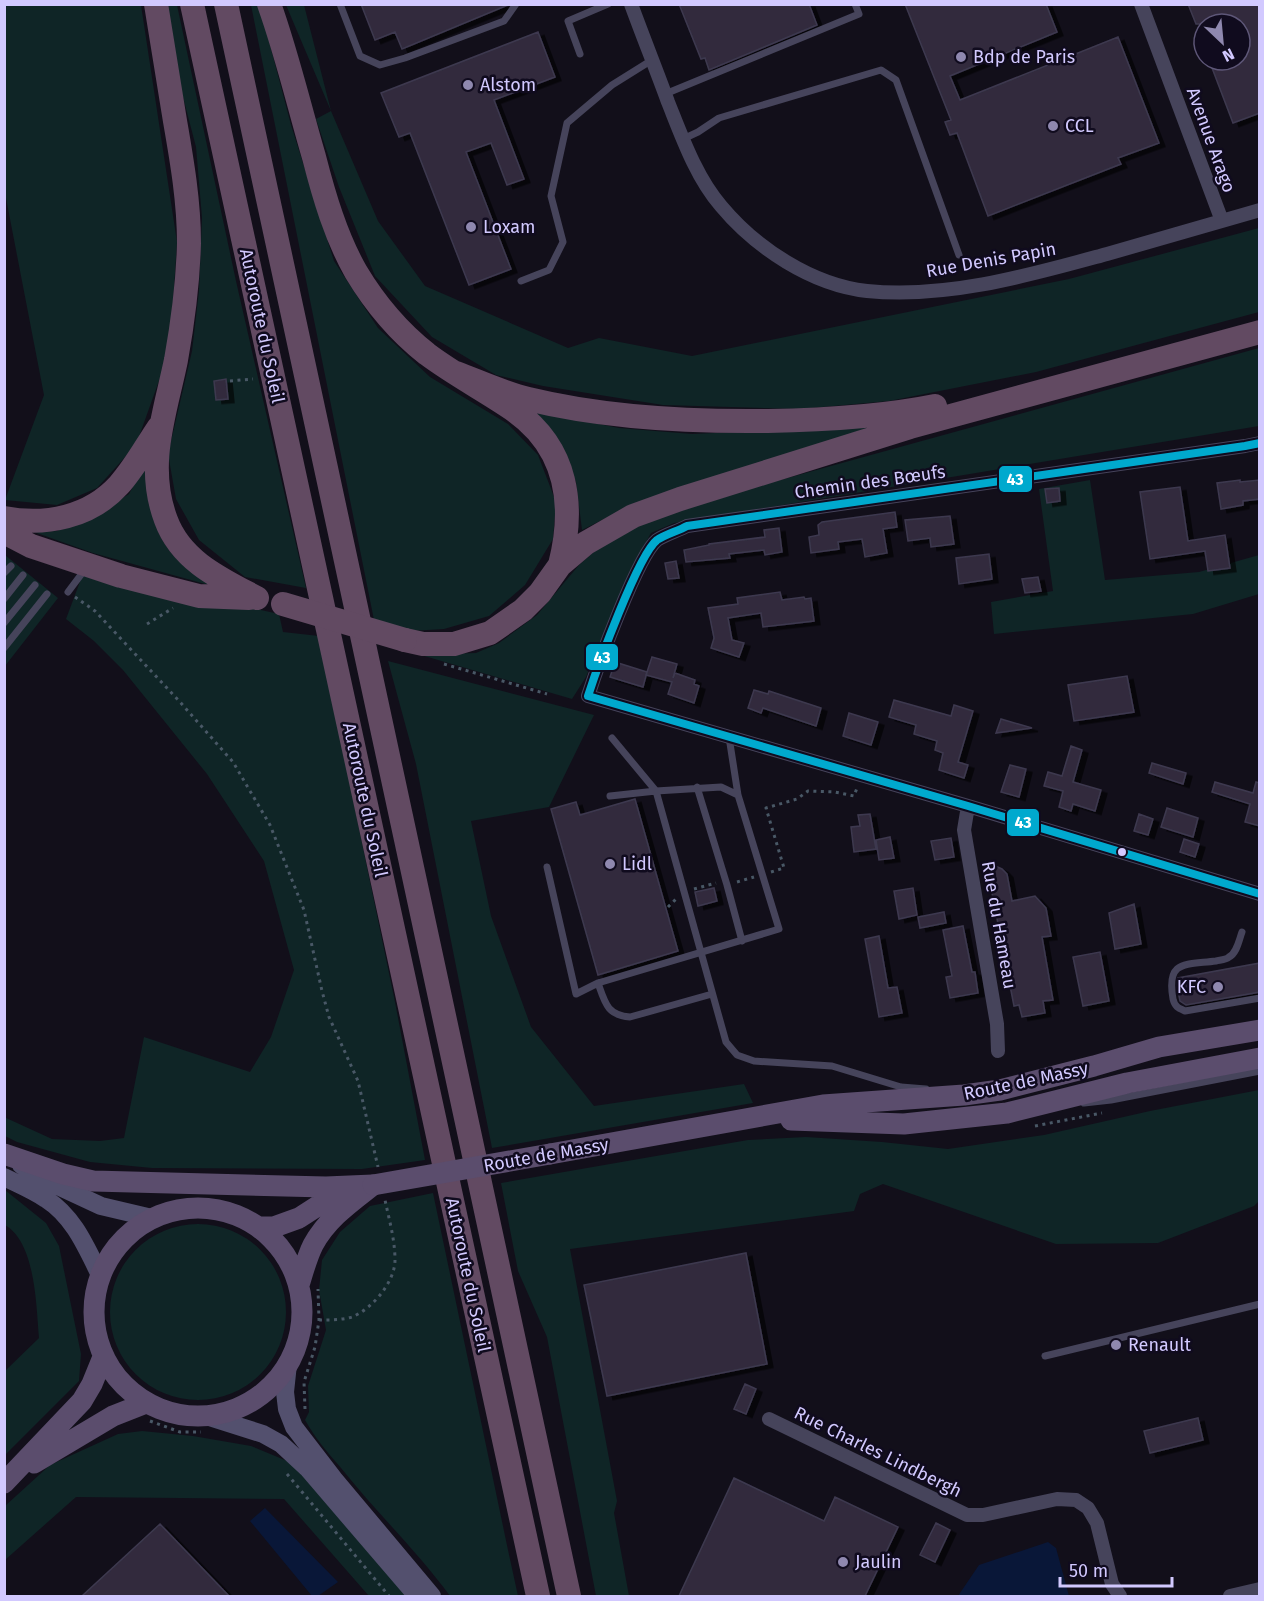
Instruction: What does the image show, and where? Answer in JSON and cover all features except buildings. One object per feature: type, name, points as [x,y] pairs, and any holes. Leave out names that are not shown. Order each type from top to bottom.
[{"type":"highway","points":[[156,4],[187,196],[189,240],[182,327],[160,425],[158,486],[171,531],[182,548],[218,578],[257,598]]},
{"type":"highway","name":"Autoroute du Soleil","points":[[192,4],[538,1596]]},
{"type":"highway","name":"Autoroute du Soleil","points":[[226,4],[569,1596]]},
{"type":"highway","points":[[269,4],[326,203],[356,271],[399,329],[427,354],[524,418],[543,439],[564,480],[568,505],[567,534],[560,565]]},
{"type":"highway","points":[[456,373],[512,395],[584,410],[676,420],[722,422],[798,420],[887,413],[962,400],[1260,324]]},
{"type":"highway","points":[[4,532],[31,546],[87,566],[185,593],[214,597],[257,598],[405,640],[423,644],[454,644],[490,633],[512,619],[532,602],[560,565],[574,552],[613,526],[633,516],[910,426],[1260,332]]},
{"type":"highway","points":[[4,518],[28,522],[51,521],[92,506],[118,486],[160,425]]},
{"type":"main road","name":"Route de Massy","points":[[259,1227],[274,1227],[299,1218],[330,1198],[379,1186],[823,1105],[964,1095],[1000,1090],[1159,1047],[1260,1030]]},
{"type":"main road","name":"Route de Massy","points":[[754,1119],[904,1124],[1007,1113],[1127,1083],[1260,1059]]},
{"type":"main road","points":[[4,1155],[93,1181],[326,1187],[379,1186]]},
{"type":"main road","points":[[4,1155],[44,1179],[101,1206],[152,1218]]},
{"type":"main road","points":[[4,1177],[47,1199],[67,1217],[82,1237],[100,1275]]},
{"type":"main road","name":"Route de Massy","points":[[308,1285],[313,1246],[324,1228],[338,1213],[379,1186]]},
{"type":"main road","points":[[145,1411],[103,1357],[95,1331],[93,1303],[100,1275],[112,1252],[130,1232],[152,1218],[179,1209],[207,1208],[234,1214],[259,1227],[284,1252],[308,1285],[299,1339],[288,1364],[273,1384],[253,1400],[208,1424]]},
{"type":"main road","points":[[7,1480],[82,1401],[103,1357]]},
{"type":"main road","points":[[288,1364],[285,1392],[287,1408],[294,1427],[334,1479],[432,1596]]},
{"type":"main road","points":[[7,1480],[113,1416],[145,1411],[175,1414],[208,1424],[263,1434],[281,1444],[308,1469],[417,1596]]},
{"type":"street","name":"Rue Denis Papin","points":[[631,4],[683,139],[702,178],[714,196],[744,230],[771,252],[802,271],[834,283],[865,291],[953,289],[1034,274],[1260,210]]},
{"type":"street","name":"Avenue Arago","points":[[1141,4],[1222,221]]},
{"type":"street","name":"Chemin des Bœufs","points":[[729,737],[588,696],[594,675],[641,562],[657,541],[687,526],[1245,447],[1260,443]]},
{"type":"street","points":[[729,737],[1260,894]]},
{"type":"street","name":"Rue du Hameau","points":[[968,806],[964,830],[997,1024],[998,1051]]},
{"type":"street","name":"Rue Charles Lindbergh","points":[[769,1419],[967,1515],[983,1515],[1057,1498],[1076,1500],[1088,1508],[1097,1523],[1112,1584],[1120,1596]]},
{"type":"street","points":[[1230,1596],[1260,1589]]},
{"type":"lane","points":[[339,4],[360,56],[380,65],[504,21],[516,4]]},
{"type":"lane","points":[[580,54],[568,21],[608,4]]},
{"type":"lane","points":[[665,94],[859,14],[855,4]]},
{"type":"lane","points":[[521,281],[549,270],[563,242],[551,196],[567,123],[612,85],[652,60]]},
{"type":"lane","points":[[683,139],[719,118],[881,70],[896,80],[959,255]]},
{"type":"lane","points":[[4,573],[10,566]]},
{"type":"lane","points":[[68,592],[87,566]]},
{"type":"lane","points":[[4,599],[23,575]]},
{"type":"lane","points":[[4,623],[35,585]]},
{"type":"lane","points":[[4,648],[47,594]]},
{"type":"lane","points":[[547,867],[576,993],[598,983],[779,929],[738,795],[729,737]]},
{"type":"lane","points":[[612,738],[656,791],[726,1042],[737,1055],[754,1061],[832,1066],[901,1087],[964,1095]]},
{"type":"lane","points":[[610,796],[697,787],[721,787],[738,795]]},
{"type":"lane","points":[[697,787],[742,940]]},
{"type":"lane","points":[[1242,932],[1234,953],[1228,958],[1177,968],[1171,981],[1174,1003],[1176,1007],[1185,1011],[1260,998]]},
{"type":"lane","points":[[598,983],[606,1005],[620,1016],[630,1017],[712,994]]},
{"type":"lane","points":[[1007,1113],[1111,1100],[1260,1071]]},
{"type":"lane","points":[[1045,1356],[1260,1304]]},
{"type":"path","points":[[230,381],[273,377]]},
{"type":"path","points":[[68,592],[95,610],[233,762],[270,825],[304,910],[329,1017],[358,1081],[395,1261],[393,1273],[386,1287],[366,1308],[351,1317],[320,1320]]},
{"type":"path","points":[[147,624],[177,605]]},
{"type":"path","points":[[440,663],[547,694]]},
{"type":"path","points":[[668,907],[683,892],[720,882],[721,886],[727,885],[784,868],[766,808],[797,799],[808,791],[854,796],[860,775]]},
{"type":"path","points":[[303,1415],[304,1382],[315,1347],[320,1320],[308,1285]]},
{"type":"path","points":[[145,1411],[180,1431],[208,1424]]},
{"type":"path","points":[[283,1468],[389,1596]]},
{"type":"green space","points":[[4,5],[141,5],[177,242],[170,350],[136,445],[97,488],[57,505],[5,500],[44,395],[5,193]]},
{"type":"green space","points":[[166,5],[177,5],[236,281],[306,588],[245,577],[199,540],[176,499],[168,454],[192,351],[199,291],[202,218],[196,147],[177,74]]},
{"type":"green space","points":[[251,5],[257,5],[263,18],[291,125],[334,261],[378,328],[430,377],[508,424],[538,455],[556,502],[553,539],[525,585],[489,616],[444,629],[411,631],[374,620]]},
{"type":"green space","points":[[286,5],[304,5],[331,111]]},
{"type":"green space","points":[[331,111],[378,221],[425,286],[568,348],[599,338],[692,356],[1069,279],[1259,228],[1259,312],[1036,372],[889,401],[800,409],[663,405],[543,386],[496,375],[432,337],[375,276],[339,187],[316,119]]},
{"type":"green space","points":[[1259,348],[1259,426],[674,523],[651,533],[629,573],[586,677],[572,699],[421,655],[476,653],[499,643],[537,615],[579,565],[603,544],[647,520],[744,490]]},
{"type":"green space","points":[[534,411],[619,428],[692,434],[884,425],[606,518],[582,530],[576,482],[562,446]]},
{"type":"green space","points":[[145,464],[149,501],[161,537],[175,557],[209,585],[93,553],[34,532],[57,531],[97,513],[129,494]]},
{"type":"green space","points":[[1090,480],[1105,580],[1199,572],[1259,555],[1259,594],[1193,614],[994,634],[991,602],[1053,591],[1039,489]]},
{"type":"green space","points":[[5,555],[58,598],[5,666]]},
{"type":"green space","points":[[84,571],[279,614],[283,632],[319,636],[395,1002],[425,1160],[362,1169],[152,1168],[90,1162],[17,1142],[5,1136],[4,1117],[52,1139],[100,1141],[124,1138],[144,1037],[250,1072],[271,1037],[294,970],[264,861],[207,774],[123,670],[94,641],[66,619]]},
{"type":"green space","points":[[388,661],[594,715],[549,807],[471,821],[491,916],[531,1027],[594,1106],[744,1084],[753,1103],[492,1148],[416,764]]},
{"type":"green space","points":[[1259,1090],[1259,1201],[1254,1206],[1158,1243],[1056,1244],[883,1184],[860,1194],[854,1211],[570,1249],[617,1501],[614,1513],[629,1596],[596,1596],[547,1337],[518,1271],[501,1183],[748,1140],[806,1137],[948,1149],[1044,1135]]},
{"type":"green space","points":[[5,1190],[46,1223],[59,1246],[81,1354],[79,1381],[5,1455],[5,1371],[39,1338],[29,1260],[15,1234],[5,1225]]},
{"type":"green space","points":[[433,1193],[518,1596],[450,1596],[327,1451],[305,1420],[309,1412],[308,1386],[326,1330],[319,1290],[322,1260],[340,1232],[370,1206]]},
{"type":"green space","points":[[198,1224],[232,1231],[247,1239],[260,1250],[271,1263],[279,1278],[286,1312],[279,1346],[271,1361],[260,1374],[247,1385],[232,1393],[198,1400],[164,1393],[149,1385],[136,1374],[125,1361],[117,1346],[110,1312],[117,1278],[125,1263],[136,1250],[149,1239],[164,1231]]},
{"type":"green space","points":[[142,1431],[193,1436],[251,1446],[292,1463],[406,1596],[369,1596],[284,1499],[76,1497],[5,1560],[5,1506],[50,1465],[118,1434]]},
{"type":"water","points":[[265,1508],[338,1582],[318,1596],[312,1596],[250,1521]]},
{"type":"water","points":[[1048,1542],[1056,1548],[1069,1596],[958,1596],[979,1565]]},
{"type":"transit line","name":"43","points":[[1260,443],[687,526],[657,540],[639,567],[588,696],[968,806],[1260,894]]},
{"type":"place","name":"Bdp de Paris","points":[[961,57]]},
{"type":"place","name":"Alstom","points":[[468,85]]},
{"type":"place","name":"CCL","points":[[1053,126]]},
{"type":"place","name":"Loxam","points":[[471,227]]},
{"type":"place","name":"Lidl","points":[[610,864]]},
{"type":"place","name":"KFC","points":[[1218,987]]},
{"type":"place","name":"Renault","points":[[1116,1345]]},
{"type":"place","name":"Jaulin","points":[[843,1562]]}]
